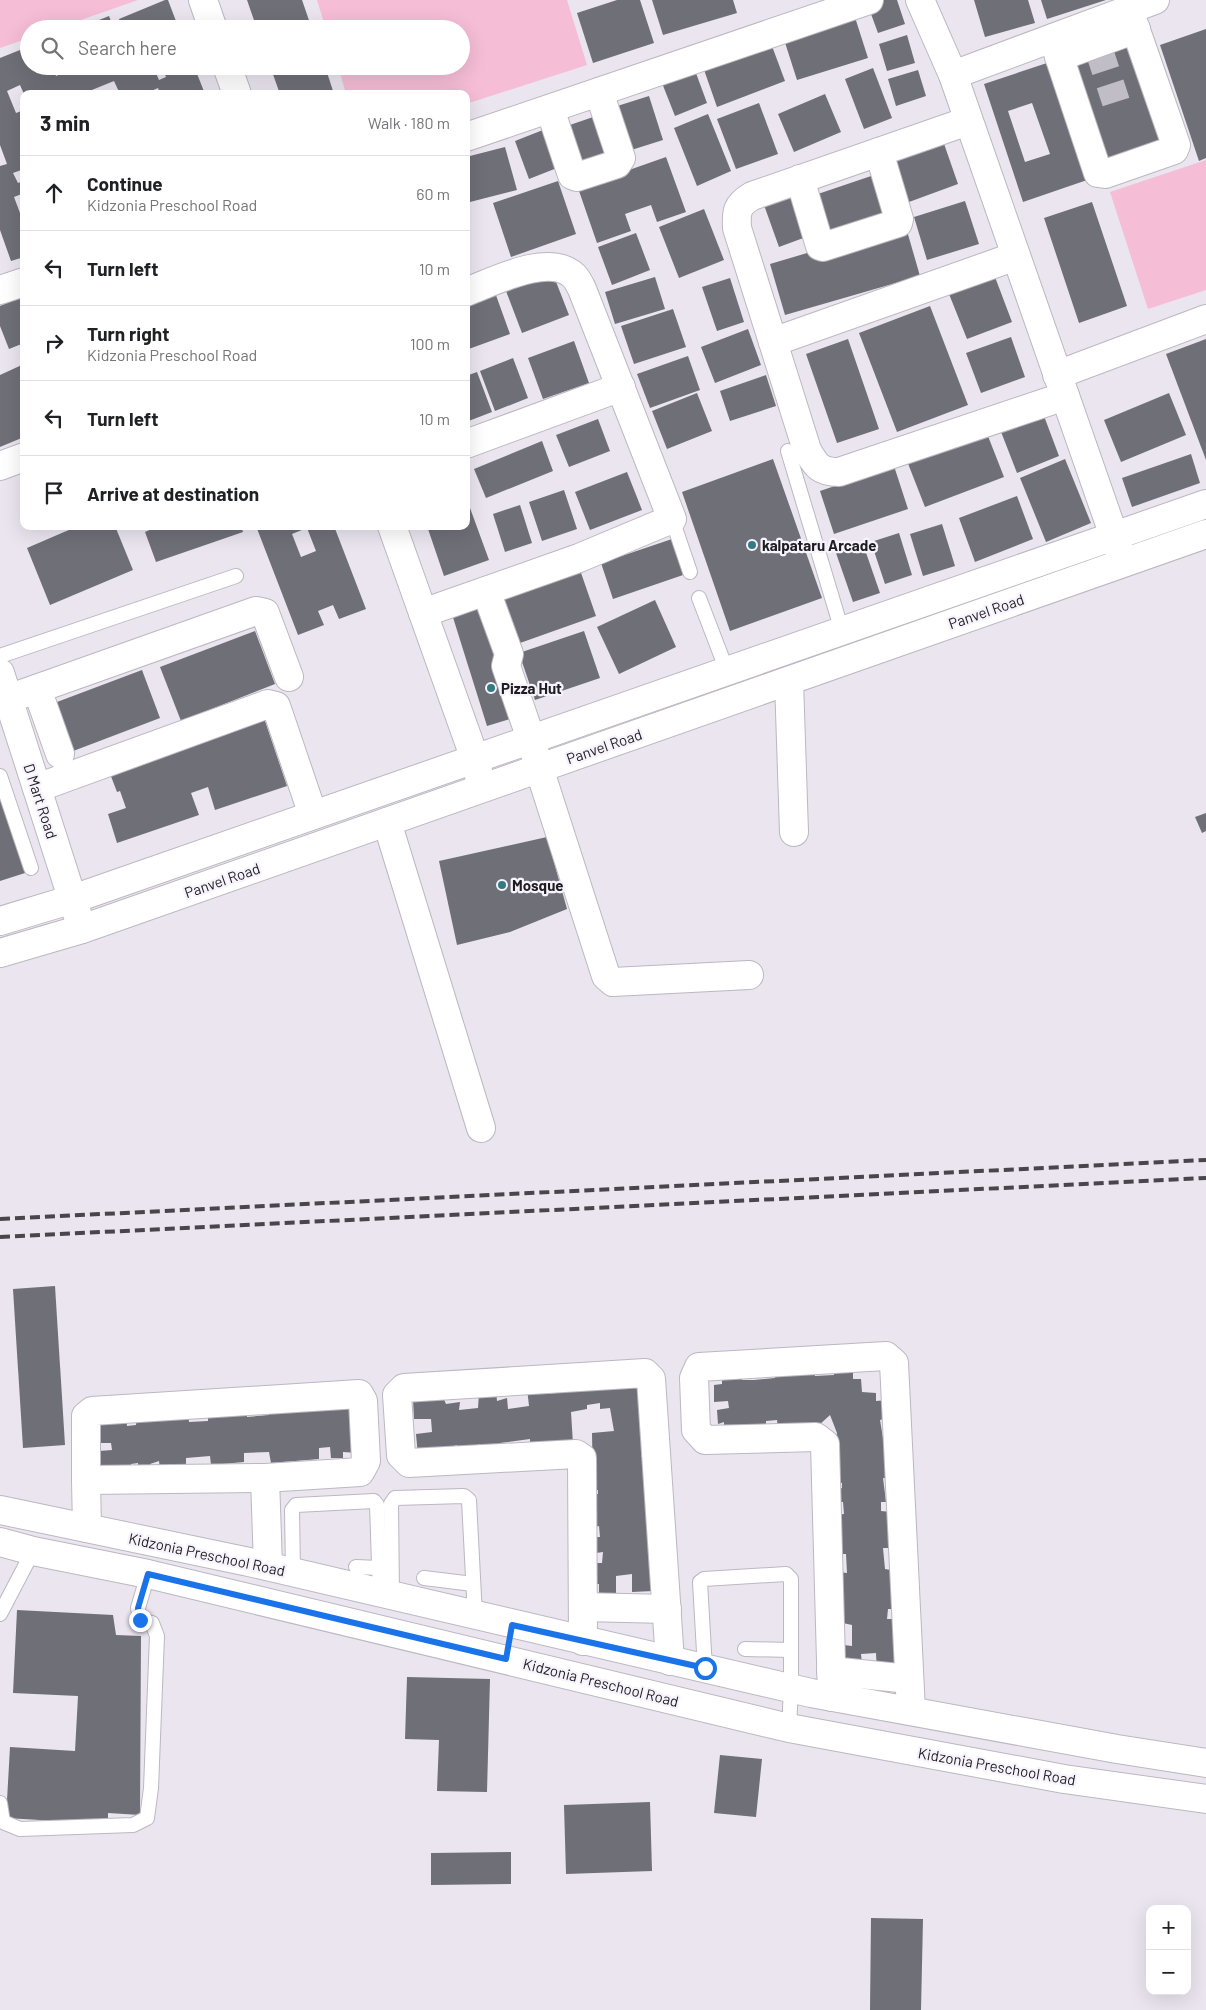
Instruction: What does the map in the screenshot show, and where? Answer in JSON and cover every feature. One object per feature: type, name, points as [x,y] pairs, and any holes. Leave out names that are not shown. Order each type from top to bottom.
[{"type":"street","points":[[203,0],[210,20]]},
{"type":"street","points":[[470,136],[869,0]]},
{"type":"street","points":[[920,0],[953,75],[1123,563]]},
{"type":"street","points":[[953,75],[1094,37],[1132,19],[1155,0]]},
{"type":"street","points":[[1056,47],[1098,172],[1105,174],[1174,150],[1176,145],[1132,19]]},
{"type":"street","points":[[230,75],[236,90]]},
{"type":"street","points":[[550,109],[572,175],[577,177],[617,164],[620,158],[599,92]]},
{"type":"street","points":[[968,121],[882,160],[802,186],[752,196],[741,202],[736,214],[738,228],[807,450],[815,464],[827,472],[839,472],[1061,385],[1206,319]]},
{"type":"street","points":[[802,186],[820,246],[898,222],[899,219],[882,160]]},
{"type":"street","points":[[773,342],[1016,256]]},
{"type":"street","points":[[423,613],[579,558],[672,518],[582,289],[574,276],[560,268],[534,267],[470,291]]},
{"type":"street","points":[[0,290],[20,283]]},
{"type":"street","points":[[470,443],[621,387]]},
{"type":"street","points":[[0,466],[20,458]]},
{"type":"street","name":"Panvel Road","points":[[0,921],[73,899],[1206,504]]},
{"type":"street","points":[[393,530],[475,759],[482,788]]},
{"type":"street","name":"Panvel Road","points":[[0,953],[82,929],[1206,534]]},
{"type":"street","points":[[486,591],[509,654],[506,666],[606,976],[613,982],[748,975]]},
{"type":"street","points":[[8,699],[256,611],[264,614],[290,677]]},
{"type":"street","name":"D Mart Road","points":[[0,673],[82,929]]},
{"type":"street","points":[[789,681],[794,832]]},
{"type":"street","points":[[37,688],[60,754]]},
{"type":"street","points":[[37,788],[268,704],[276,706],[313,815]]},
{"type":"street","points":[[387,822],[481,1128]]},
{"type":"street","points":[[909,1679],[832,1684],[825,1444],[816,1437],[704,1440],[696,1430],[694,1378],[699,1368],[886,1356],[894,1363],[911,1712]]},
{"type":"street","points":[[583,1641],[582,1458],[576,1454],[409,1463],[401,1455],[397,1396],[404,1388],[645,1373],[651,1379],[670,1661]]},
{"type":"street","points":[[86,1480],[265,1478],[360,1472],[366,1461],[363,1401],[359,1394],[92,1411],[86,1416],[86,1480],[87,1528]]},
{"type":"street","points":[[265,1478],[280,1569]]},
{"type":"street","name":"Kidzonia Preschool Road","points":[[0,1510],[280,1569],[384,1586],[475,1616],[791,1689],[832,1684],[911,1712],[1117,1750],[1206,1763]]},
{"type":"street","name":"Kidzonia Preschool Road","points":[[0,1542],[33,1551],[148,1574],[789,1728],[1064,1779],[1206,1799]]},
{"type":"street","points":[[583,1607],[666,1609]]},
{"type":"street","points":[[506,1659],[512,1625]]},
{"type":"lane","points":[[788,451],[842,631]]},
{"type":"lane","points":[[672,518],[690,572]]},
{"type":"lane","points":[[0,656],[236,576]]},
{"type":"lane","points":[[699,598],[727,671]]},
{"type":"lane","points":[[0,776],[31,868]]},
{"type":"lane","points":[[384,1586],[391,1504],[394,1498],[464,1496],[468,1500],[475,1616]]},
{"type":"lane","points":[[280,1569],[292,1510],[296,1505],[374,1501],[377,1505],[384,1586]]},
{"type":"lane","points":[[0,1614],[33,1551]]},
{"type":"lane","points":[[356,1567],[384,1586]]},
{"type":"lane","points":[[0,1803],[3,1822],[20,1829],[38,1830],[133,1825],[147,1818],[151,1788],[158,1636],[152,1623],[140,1620],[138,1608],[148,1574]]},
{"type":"lane","points":[[705,1668],[700,1582],[704,1579],[786,1574],[791,1579],[789,1728]]},
{"type":"lane","points":[[424,1578],[473,1584]]},
{"type":"lane","points":[[745,1649],[791,1650]]},
{"type":"shaded area","points":[[0,0],[138,0],[81,20],[20,20],[20,41],[0,48]]},
{"type":"shaded area","points":[[317,0],[567,0],[587,65],[470,103],[470,90],[345,90],[341,75],[470,75],[470,20],[323,20]]},
{"type":"shaded area","points":[[1206,160],[1206,290],[1148,309],[1110,192]]},
{"type":"building","points":[[165,0],[168,0],[176,20],[119,20]]},
{"type":"building","points":[[247,0],[302,0],[309,20],[254,20]]},
{"type":"building","points":[[617,0],[640,0],[654,43],[593,63],[577,13]]},
{"type":"building","points":[[652,0],[733,0],[737,13],[663,35]]},
{"type":"building","points":[[877,0],[897,0],[905,24],[878,33],[867,3]]},
{"type":"building","points":[[974,0],[1028,0],[1035,23],[985,37]]},
{"type":"building","points":[[1041,0],[1106,0],[1047,19]]},
{"type":"building","points":[[852,8],[868,58],[797,80],[781,30]]},
{"type":"building","points":[[109,16],[111,20],[99,20]]},
{"type":"building","points":[[1206,29],[1206,158],[1199,161],[1160,45]]},
{"type":"building","points":[[1133,32],[1170,144],[1102,169],[1065,57]]},
{"type":"building","points":[[907,35],[915,63],[887,71],[879,44]]},
{"type":"building","points":[[769,38],[785,81],[717,107],[702,64]]},
{"type":"building","points":[[20,50],[20,75],[157,75],[159,80],[166,77],[165,75],[198,75],[203,90],[159,90],[158,88],[154,90],[118,90],[114,81],[92,90],[22,90],[20,85],[7,91],[16,113],[20,112],[20,170],[13,173],[18,183],[20,182],[20,195],[14,197],[20,213],[20,258],[11,261],[0,230],[0,166],[7,164],[0,145],[0,58]]},
{"type":"building","points":[[1050,62],[1090,179],[1023,202],[984,84]],"holes":[[[1032,103],[1050,154],[1025,162],[1008,111]]]},
{"type":"building","points":[[693,65],[707,103],[675,116],[660,78]]},
{"type":"building","points":[[873,68],[892,118],[864,129],[845,79]]},
{"type":"building","points":[[918,70],[926,96],[896,106],[888,79]]},
{"type":"building","points":[[273,75],[328,75],[333,90],[279,90]]},
{"type":"building","points":[[825,94],[841,132],[794,152],[778,114]]},
{"type":"building","points":[[649,96],[663,140],[625,152],[611,108]]},
{"type":"building","points":[[759,103],[778,154],[736,169],[717,119]]},
{"type":"building","points":[[708,114],[731,171],[697,186],[674,128]]},
{"type":"building","points":[[599,115],[615,160],[579,173],[564,127]]},
{"type":"building","points":[[548,128],[562,166],[529,179],[515,141]]},
{"type":"building","points":[[942,138],[958,184],[909,202],[892,156]]},
{"type":"building","points":[[505,147],[517,190],[470,202],[470,156]]},
{"type":"building","points":[[666,157],[686,212],[657,222],[651,205],[625,214],[631,231],[597,243],[578,188]]},
{"type":"building","points":[[883,172],[896,219],[823,244],[809,197]]},
{"type":"building","points":[[558,181],[576,234],[511,257],[493,203]]},
{"type":"building","points":[[791,195],[806,237],[779,247],[764,205]]},
{"type":"building","points":[[965,201],[979,244],[927,260],[914,217]]},
{"type":"building","points":[[1092,202],[1127,306],[1079,323],[1044,218]]},
{"type":"building","points":[[704,209],[724,260],[679,278],[659,227]]},
{"type":"building","points":[[905,224],[920,276],[785,315],[770,264]]},
{"type":"building","points":[[636,233],[650,270],[612,285],[598,247]]},
{"type":"building","points":[[553,274],[569,315],[522,333],[506,291]]},
{"type":"building","points":[[655,277],[665,309],[615,324],[605,292]]},
{"type":"building","points":[[995,277],[1012,322],[967,339],[949,294]]},
{"type":"building","points":[[730,278],[744,322],[717,331],[702,287]]},
{"type":"building","points":[[493,287],[510,334],[470,349],[470,296]]},
{"type":"building","points":[[20,298],[20,345],[9,349],[0,326],[0,306]]},
{"type":"building","points":[[930,306],[968,405],[897,432],[859,333]]},
{"type":"building","points":[[673,309],[686,347],[634,364],[621,326]]},
{"type":"building","points":[[748,329],[761,365],[715,383],[701,347]]},
{"type":"building","points":[[1011,337],[1025,377],[981,393],[966,353]]},
{"type":"building","points":[[848,339],[879,429],[837,443],[806,354]]},
{"type":"building","points":[[1206,339],[1206,460],[1166,354]]},
{"type":"building","points":[[574,341],[589,383],[543,399],[528,358]]},
{"type":"building","points":[[688,356],[700,390],[650,408],[637,374]]},
{"type":"building","points":[[513,358],[528,398],[495,411],[480,371]]},
{"type":"building","points":[[20,366],[20,439],[0,447],[0,375]]},
{"type":"building","points":[[477,372],[492,412],[470,420],[470,375]]},
{"type":"building","points":[[766,375],[776,406],[730,421],[720,391]]},
{"type":"building","points":[[697,393],[712,431],[667,449],[652,411]]},
{"type":"building","points":[[1169,393],[1186,435],[1121,462],[1104,420]]},
{"type":"building","points":[[1041,408],[1059,456],[1017,473],[998,424]]},
{"type":"building","points":[[598,419],[610,451],[569,467],[556,435]]},
{"type":"building","points":[[986,431],[1004,477],[925,507],[907,461]]},
{"type":"building","points":[[542,441],[553,471],[486,498],[474,469]]},
{"type":"building","points":[[1191,454],[1200,483],[1132,507],[1122,478]]},
{"type":"building","name":"kalpataru Arcade","points":[[773,459],[822,598],[730,631],[682,492]]},
{"type":"building","points":[[1065,459],[1091,523],[1046,542],[1020,478]]},
{"type":"building","points":[[894,466],[908,509],[834,534],[820,491]]},
{"type":"building","points":[[627,472],[642,510],[590,530],[575,492]]},
{"type":"building","points":[[564,490],[577,529],[542,541],[529,502]]},
{"type":"building","points":[[1017,496],[1033,539],[975,562],[959,518]]},
{"type":"building","points":[[520,505],[532,543],[505,552],[493,514]]},
{"type":"building","points":[[470,508],[489,560],[444,576],[428,530],[470,530]]},
{"type":"building","points":[[942,524],[955,566],[923,576],[910,534]]},
{"type":"building","points":[[69,530],[117,530],[133,570],[50,605],[27,548]]},
{"type":"building","points":[[150,530],[242,530],[243,532],[156,562],[145,532]]},
{"type":"building","points":[[258,530],[302,530],[292,534],[301,557],[316,551],[308,530],[336,530],[366,609],[339,619],[333,605],[318,611],[324,625],[298,635]]},
{"type":"building","points":[[899,533],[912,575],[885,584],[871,542]]},
{"type":"building","points":[[672,539],[683,575],[613,599],[601,563]]},
{"type":"building","points":[[863,544],[880,593],[853,602],[836,553]]},
{"type":"building","points":[[580,570],[596,616],[520,643],[504,598]]},
{"type":"building","name":"Pizza Hut","points":[[486,597],[517,717],[487,726],[451,611]]},
{"type":"building","points":[[655,600],[676,647],[619,674],[597,627]]},
{"type":"building","points":[[255,631],[275,684],[181,721],[160,667]]},
{"type":"building","points":[[584,631],[600,678],[535,700],[519,653]]},
{"type":"building","points":[[142,670],[160,718],[68,753],[49,705]]},
{"type":"building","points":[[264,718],[287,786],[215,810],[208,787],[191,793],[199,815],[117,843],[108,814],[126,808],[120,791],[117,792],[109,771]]},
{"type":"building","points":[[0,794],[25,873],[0,881]]},
{"type":"building","points":[[1206,813],[1206,831],[1202,833],[1195,817]]},
{"type":"building","name":"Mosque","points":[[547,837],[567,909],[510,932],[457,945],[439,861]]},
{"type":"building","points":[[55,1286],[65,1445],[23,1448],[13,1289]]},
{"type":"building","points":[[853,1366],[853,1379],[861,1379],[862,1392],[876,1393],[876,1401],[888,1400],[890,1417],[880,1420],[884,1444],[891,1443],[892,1479],[883,1478],[886,1502],[881,1502],[881,1511],[891,1512],[893,1548],[883,1548],[885,1569],[896,1571],[897,1609],[888,1609],[887,1619],[896,1619],[903,1664],[893,1663],[892,1671],[877,1673],[876,1653],[861,1654],[862,1665],[845,1663],[844,1645],[852,1646],[852,1625],[843,1623],[839,1572],[847,1573],[846,1554],[839,1554],[836,1515],[844,1514],[843,1502],[837,1502],[836,1490],[842,1488],[842,1483],[833,1482],[837,1433],[830,1415],[818,1426],[778,1429],[777,1420],[766,1421],[766,1426],[724,1434],[724,1422],[718,1424],[717,1410],[729,1408],[728,1401],[714,1402],[714,1385],[722,1384],[722,1375],[742,1373],[742,1380],[754,1380],[775,1378],[775,1373],[814,1370],[815,1376],[834,1375],[835,1367]]},
{"type":"building","points":[[641,1380],[641,1457],[648,1457],[653,1591],[632,1592],[632,1574],[616,1576],[616,1593],[599,1595],[599,1584],[596,1584],[595,1563],[602,1563],[603,1552],[596,1553],[595,1537],[600,1537],[599,1526],[592,1528],[593,1495],[598,1494],[598,1490],[593,1491],[592,1433],[614,1431],[610,1408],[600,1409],[600,1403],[587,1405],[587,1409],[571,1412],[573,1444],[530,1449],[530,1439],[500,1443],[501,1452],[481,1454],[480,1444],[458,1452],[457,1445],[418,1456],[416,1434],[432,1432],[431,1419],[414,1419],[413,1399],[442,1395],[446,1404],[460,1402],[459,1410],[478,1408],[479,1393],[496,1391],[497,1401],[507,1398],[508,1409],[529,1406],[527,1388],[546,1386],[546,1394],[566,1392],[566,1386]]},
{"type":"building","points":[[316,1403],[317,1410],[357,1404],[359,1453],[343,1452],[343,1458],[331,1458],[330,1447],[319,1448],[319,1459],[271,1463],[269,1452],[244,1453],[244,1462],[211,1465],[210,1456],[186,1458],[186,1466],[160,1469],[159,1461],[150,1464],[151,1472],[139,1473],[138,1463],[131,1464],[130,1472],[100,1469],[99,1451],[112,1450],[111,1443],[98,1443],[98,1419],[126,1415],[127,1426],[136,1425],[137,1415],[188,1413],[189,1422],[208,1421],[208,1412],[247,1408],[247,1417],[269,1415],[267,1407]]},
{"type":"building","points":[[17,1610],[113,1615],[116,1635],[141,1636],[140,1815],[108,1813],[108,1824],[6,1818],[10,1747],[75,1751],[78,1696],[13,1693]]},
{"type":"building","points":[[407,1677],[490,1679],[487,1792],[437,1791],[439,1740],[405,1739]]},
{"type":"building","points":[[720,1755],[762,1759],[756,1817],[714,1813]]},
{"type":"building","points":[[650,1802],[652,1871],[566,1874],[564,1805]]},
{"type":"building","points":[[511,1852],[511,1884],[431,1885],[431,1853]]},
{"type":"building","points":[[871,1918],[923,1919],[921,2010],[870,2010]]},
{"type":"tunnel","points":[[1097,44],[1116,102]]},
{"type":"railway","points":[[0,1219],[1206,1160]]},
{"type":"railway","points":[[0,1237],[1206,1178]]},
{"type":"place","name":"kalpataru Arcade","points":[[752,545]]},
{"type":"place","name":"Pizza Hut","points":[[491,688]]},
{"type":"place","name":"Mosque","points":[[502,885]]},
{"type":"route","points":[[140,1620],[138,1608],[148,1574],[506,1659],[512,1625],[705,1668]]}]
